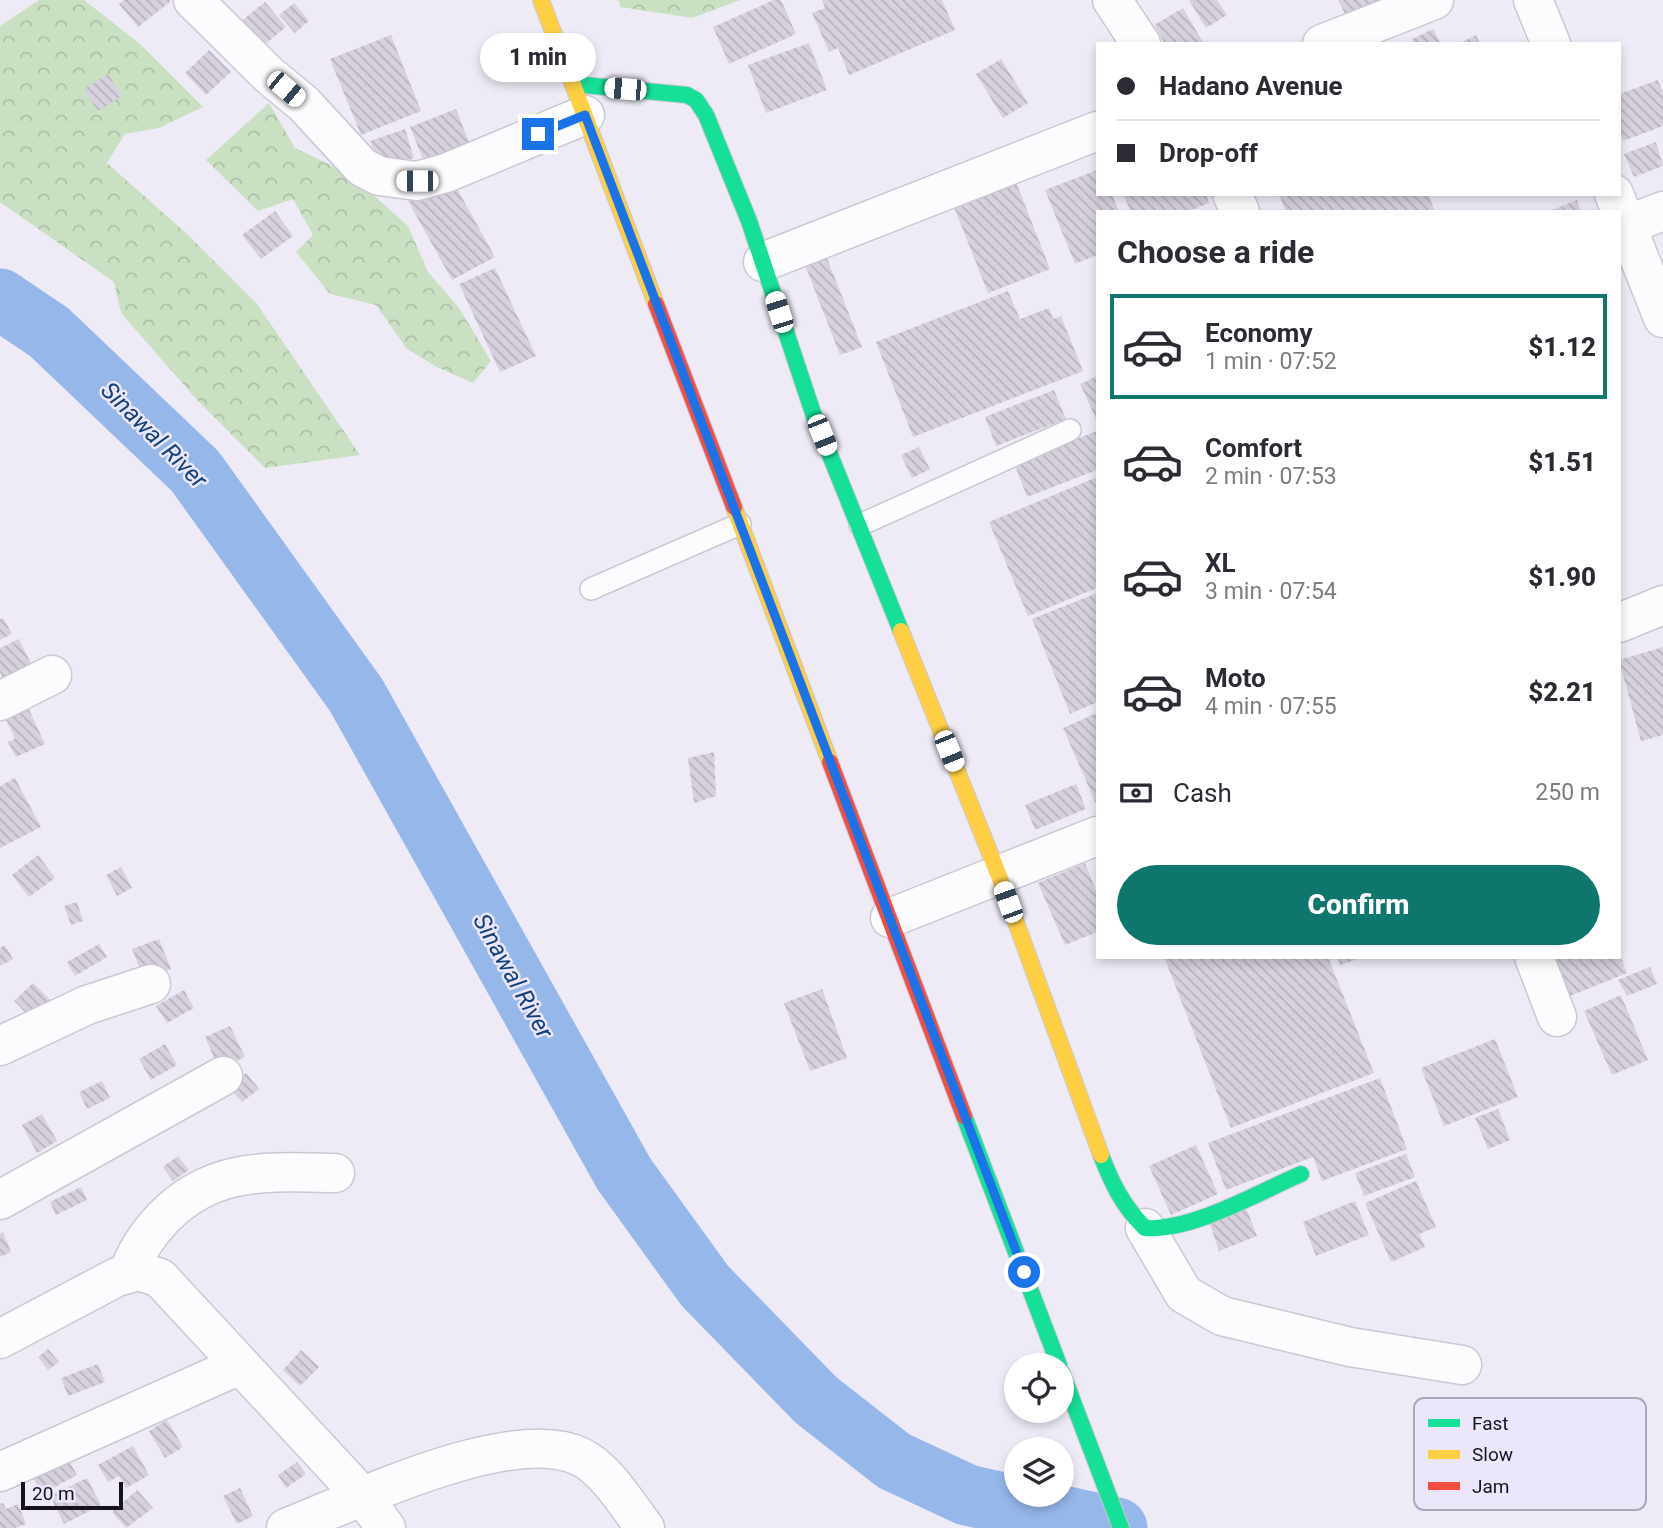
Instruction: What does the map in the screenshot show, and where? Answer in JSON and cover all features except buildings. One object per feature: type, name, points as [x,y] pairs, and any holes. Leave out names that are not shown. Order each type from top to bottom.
[{"type":"main road","points":[[541,0],[1054,1353]]},
{"type":"main road","points":[[579,100],[676,93],[696,100],[706,115],[763,261],[813,413],[999,876],[1113,1187],[1127,1210],[1145,1228],[1160,1229],[1189,1222],[1301,1174]]},
{"type":"main road","points":[[1074,1405],[1121,1528]]},
{"type":"street","points":[[193,0],[269,75],[304,104],[362,167],[379,176],[417,181],[446,173],[579,100]]},
{"type":"street","points":[[1112,0],[1140,42]]},
{"type":"street","points":[[1327,42],[1434,0]]},
{"type":"street","points":[[1533,0],[1550,42]]},
{"type":"street","points":[[763,261],[1096,131]]},
{"type":"street","points":[[1663,211],[1621,209],[1663,318]]},
{"type":"street","points":[[1621,622],[1663,605]]},
{"type":"street","points":[[0,701],[52,675]]},
{"type":"street","points":[[890,918],[1096,836]]},
{"type":"street","points":[[1535,959],[1557,1017]]},
{"type":"street","points":[[0,1046],[87,1005],[151,984]]},
{"type":"street","points":[[0,1200],[223,1076]]},
{"type":"street","points":[[129,1272],[134,1257],[158,1223],[188,1195],[212,1182],[276,1172],[335,1173]]},
{"type":"street","points":[[1145,1228],[1184,1293],[1222,1316],[1350,1347],[1462,1365]]},
{"type":"street","points":[[0,1339],[129,1272],[139,1271],[160,1278],[363,1497],[386,1528]]},
{"type":"street","points":[[0,1472],[240,1365]]},
{"type":"street","points":[[286,1528],[477,1455],[517,1448],[548,1448],[582,1457],[610,1482],[645,1528]]},
{"type":"lane","points":[[860,525],[1070,430]]},
{"type":"lane","points":[[591,589],[740,524]]},
{"type":"green space","points":[[39,0],[84,0],[140,44],[203,107],[159,128],[125,134],[107,163],[186,233],[257,304],[360,455],[265,468],[198,401],[121,313],[114,282],[0,202],[0,26]]},
{"type":"green space","points":[[618,0],[740,0],[692,18],[621,7]]},
{"type":"green space","points":[[269,103],[295,148],[351,175],[408,226],[428,272],[459,308],[491,361],[473,383],[437,367],[407,349],[376,305],[330,294],[296,252],[313,235],[293,199],[258,211],[206,160]]},
{"type":"waterway","name":"Sinawal River","points":[[0,299],[49,332],[195,471],[356,695],[624,1174],[705,1286],[816,1400],[894,1461],[967,1495],[1117,1528]]},
{"type":"traffic: fast","points":[[573,84],[687,95],[696,100],[706,115],[749,221],[813,413],[901,631]]},
{"type":"traffic: fast","points":[[964,1116],[1054,1353]]},
{"type":"traffic: fast","points":[[1101,1155],[1119,1194],[1145,1228],[1183,1224],[1204,1217],[1301,1174]]},
{"type":"traffic: fast","points":[[1074,1405],[1121,1528]]},
{"type":"traffic: slow","points":[[541,0],[656,304]]},
{"type":"traffic: slow","points":[[734,507],[830,762]]},
{"type":"traffic: slow","points":[[901,631],[999,876],[1101,1155]]},
{"type":"traffic: jam","points":[[656,304],[734,507]]},
{"type":"traffic: jam","points":[[830,762],[964,1116]]},
{"type":"route","points":[[538,134],[585,115],[1024,1272]]}]
